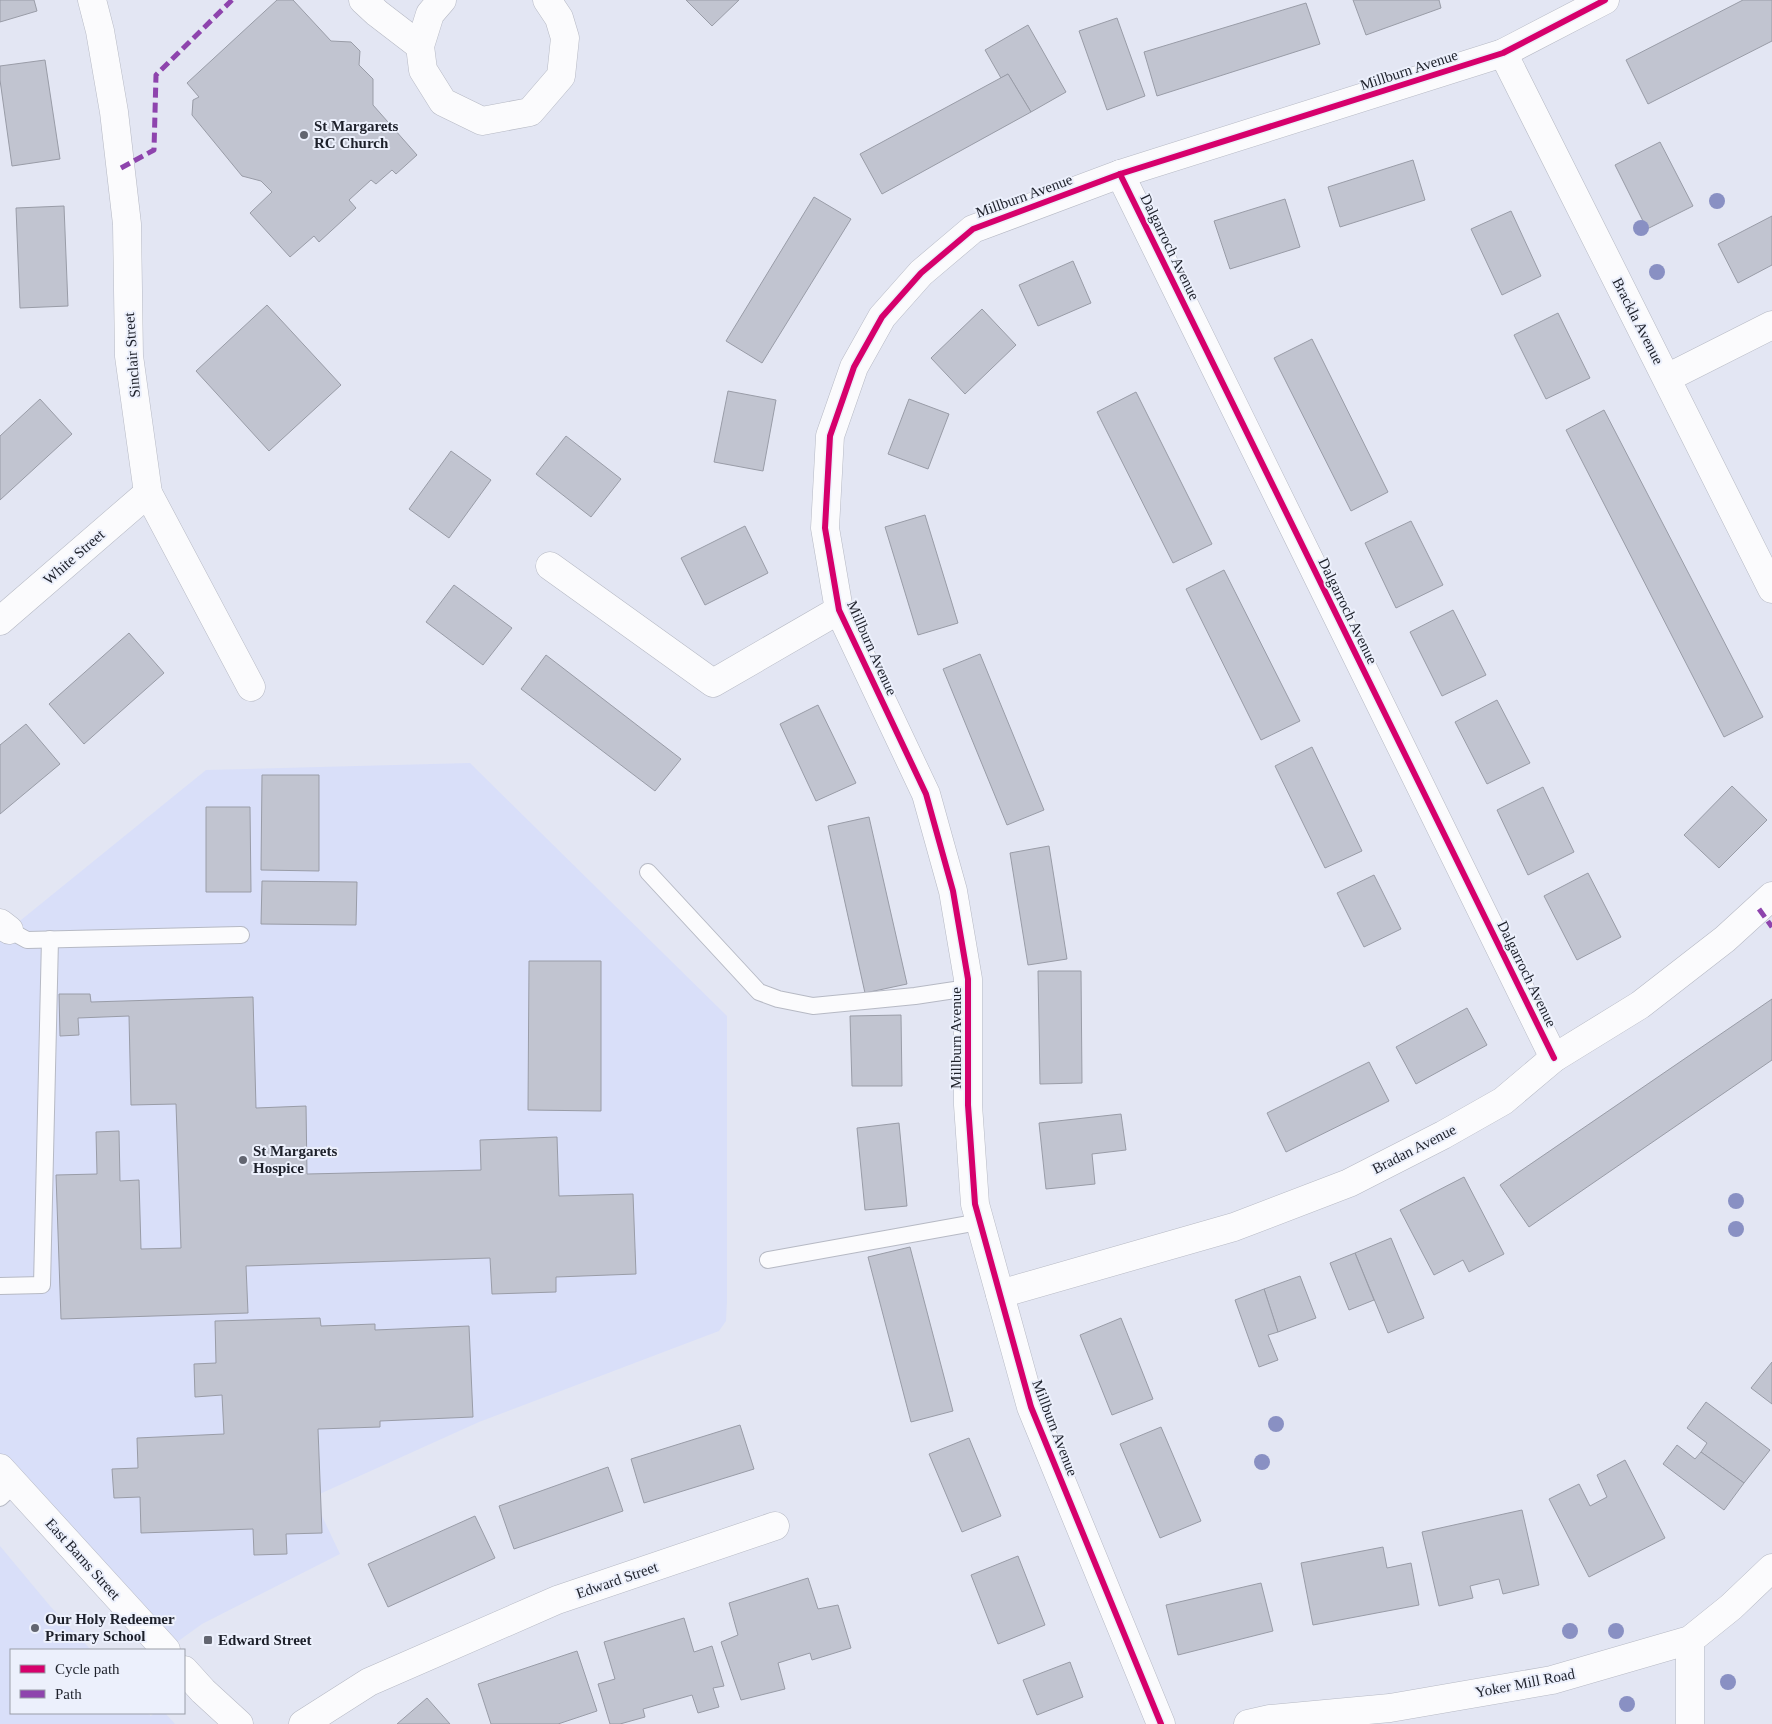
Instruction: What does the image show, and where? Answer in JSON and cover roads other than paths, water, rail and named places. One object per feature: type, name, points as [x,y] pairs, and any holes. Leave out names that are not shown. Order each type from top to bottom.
[{"type":"street","name":"Sinclair Street","points":[[92,0],[100,31],[114,112],[127,224],[129,356],[148,492],[251,687]]},
{"type":"street","points":[[363,0],[420,46]]},
{"type":"street","points":[[442,0],[430,14],[420,46],[423,70],[443,102],[482,121],[530,112],[561,76],[565,38],[559,18],[547,0]]},
{"type":"street","name":"Millburn Avenue","points":[[1161,1724],[1030,1407],[974,1204],[968,1105],[968,979],[953,891],[926,794],[839,610],[825,528],[830,436],[854,367],[882,317],[921,273],[973,229],[1120,174],[1503,53],[1605,0]]},
{"type":"street","name":"Brackla Avenue","points":[[1503,53],[1772,589]]},
{"type":"street","name":"Dalgarroch Avenue","points":[[1120,174],[1554,1058]]},
{"type":"street","points":[[1667,378],[1772,325]]},
{"type":"street","name":"White Street","points":[[0,621],[148,492]]},
{"type":"street","points":[[550,566],[713,683],[839,610]]},
{"type":"street","name":"Bradan Avenue","points":[[1000,1294],[1234,1227],[1349,1183],[1444,1135],[1503,1102],[1554,1058],[1640,1005],[1725,939],[1772,896]]},
{"type":"street","name":"East Barns Street","points":[[5,1483],[165,1649]]},
{"type":"street","name":"Edward Street","points":[[303,1724],[369,1682],[557,1600],[775,1526]]},
{"type":"street","name":"Yoker Mill Road","points":[[1248,1724],[1270,1719],[1391,1716],[1552,1680],[1690,1640],[1731,1607],[1772,1568]]},
{"type":"street","points":[[1690,1640],[1690,1724]]},
{"type":"street","points":[[185,1671],[238,1724]]},
{"type":"lane","points":[[648,872],[759,992],[778,999],[813,1006],[915,996],[968,988]]},
{"type":"lane","points":[[4,926],[27,940],[241,936]]},
{"type":"lane","points":[[0,1286],[42,1285],[50,939]]},
{"type":"lane","points":[[768,1260],[980,1222]]},
{"type":"place","name":"St Margarets RC Church","points":[[304,135]]},
{"type":"place","name":"St Margarets Hospice","points":[[243,1160]]},
{"type":"place","name":"Our Holy Redeemer Primary School","points":[[35,1628]]},
{"type":"place","name":"Edward Street","points":[[208,1640]]}]
